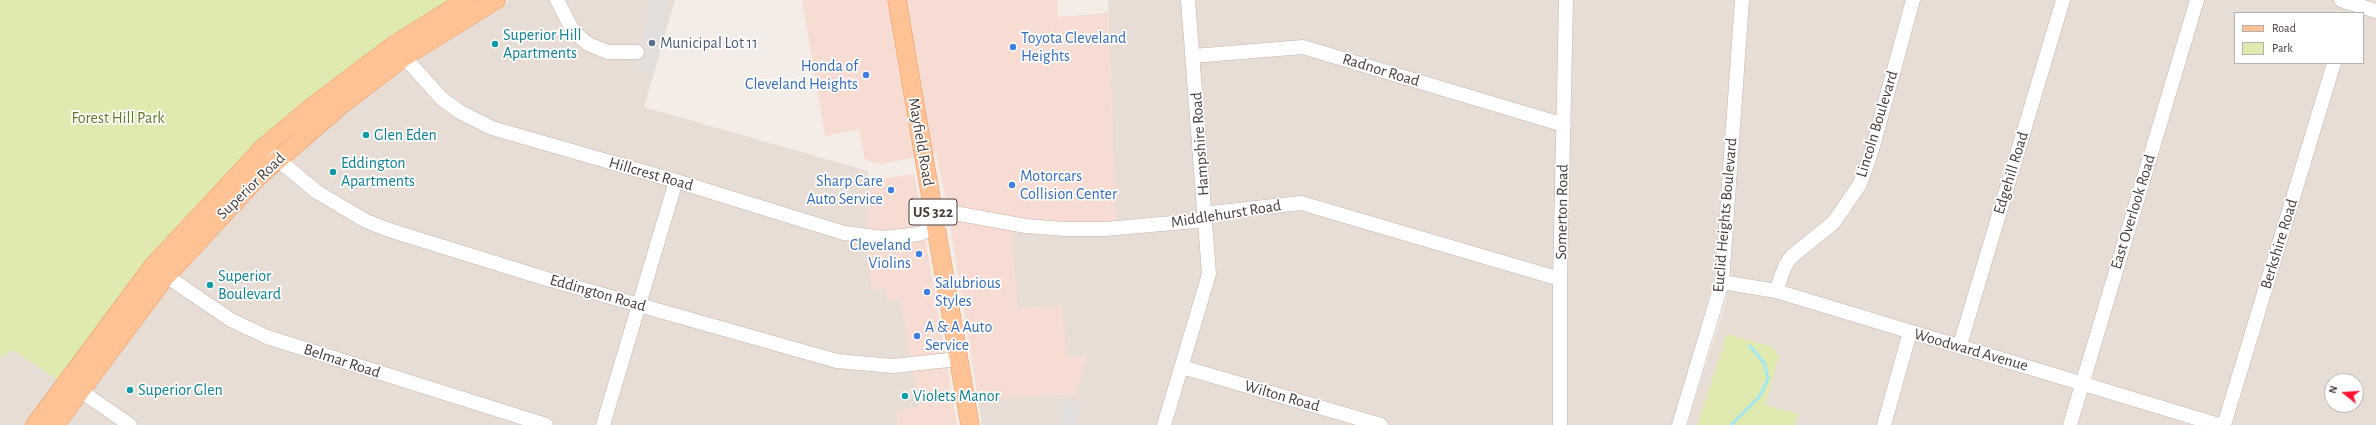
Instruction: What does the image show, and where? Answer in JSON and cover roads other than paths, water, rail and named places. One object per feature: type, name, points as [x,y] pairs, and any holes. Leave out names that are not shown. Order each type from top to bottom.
[{"type":"main road","name":"Superior Road","points":[[35,425],[73,386],[159,271],[271,153],[313,106],[399,51],[466,0]]},
{"type":"main road","name":"Superior Road","points":[[399,51],[496,0]]},
{"type":"main road","name":"Mayfield Road","points":[[897,0],[970,425]]},
{"type":"main road","name":"Superior Road","points":[[55,425],[73,386]]},
{"type":"street","points":[[557,0],[573,31],[588,44],[608,52],[637,52]]},
{"type":"street","name":"Hampshire Road","points":[[1164,425],[1209,274],[1188,0]]},
{"type":"street","name":"Somerton Road","points":[[1560,425],[1560,279],[1566,0]]},
{"type":"street","name":"Euclid Heights Boulevard","points":[[1679,425],[1722,282],[1742,0]]},
{"type":"street","name":"Lincoln Boulevard","points":[[1776,291],[1785,266],[1791,257],[1834,222],[1847,206],[1860,184],[1872,150],[1913,0]]},
{"type":"street","name":"Edgehill Road","points":[[1960,345],[2063,0]]},
{"type":"street","name":"East Overlook Road","points":[[2070,425],[2197,0]]},
{"type":"street","points":[[2349,4],[2376,11]]},
{"type":"street","name":"Radnor Road","points":[[1193,56],[1302,47],[1564,125]]},
{"type":"street","name":"Hillcrest Road","points":[[399,51],[442,99],[476,121],[492,128],[676,181],[857,236],[898,238],[919,234],[936,227]]},
{"type":"street","name":"Berkshire Road","points":[[2224,425],[2334,64]]},
{"type":"street","name":"Eddington Road","points":[[271,153],[317,192],[353,213],[389,230],[638,305],[837,361],[893,366],[958,359]]},
{"type":"street","points":[[603,425],[676,181]]},
{"type":"street","name":"Middlehurst Road","points":[[936,227],[950,214],[957,213],[1026,226],[1065,229],[1150,225],[1196,221],[1211,213],[1301,202],[1560,279]]},
{"type":"street","name":"Belmar Road","points":[[159,271],[231,320],[267,337],[546,425]]},
{"type":"street","name":"Woodward Avenue","points":[[1722,282],[1776,291],[1910,332],[1960,345],[2219,425]]},
{"type":"street","points":[[1884,425],[1910,332]]},
{"type":"street","name":"Wilton Road","points":[[1182,367],[1381,425]]},
{"type":"street","points":[[73,386],[130,425]]},
{"type":"waterway","points":[[1731,425],[1759,397],[1768,379],[1764,363],[1750,346]]},
{"type":"place","name":"Municipal Lot 11","points":[[652,43]]},
{"type":"place","name":"Superior Hill Apartments","points":[[495,44]]},
{"type":"place","name":"Toyota Cleveland Heights","points":[[1013,47]]},
{"type":"place","name":"Honda of Cleveland Heights","points":[[866,75]]},
{"type":"place","name":"Glen Eden","points":[[366,135]]},
{"type":"place","name":"Eddington Apartments","points":[[333,172]]},
{"type":"place","name":"Motorcars Collision Center","points":[[1012,185]]},
{"type":"place","name":"Sharp Care Auto Service","points":[[891,190]]},
{"type":"place","name":"Cleveland Violins","points":[[919,254]]},
{"type":"place","name":"Superior Boulevard","points":[[210,285]]},
{"type":"place","name":"Salubrious Styles","points":[[927,292]]},
{"type":"place","name":"A & A Auto Service","points":[[917,336]]},
{"type":"place","name":"Superior Glen","points":[[130,390]]},
{"type":"place","name":"Violets Manor","points":[[905,396]]},
{"type":"park label","name":"Forest Hill Park","points":[[118,118]]}]
